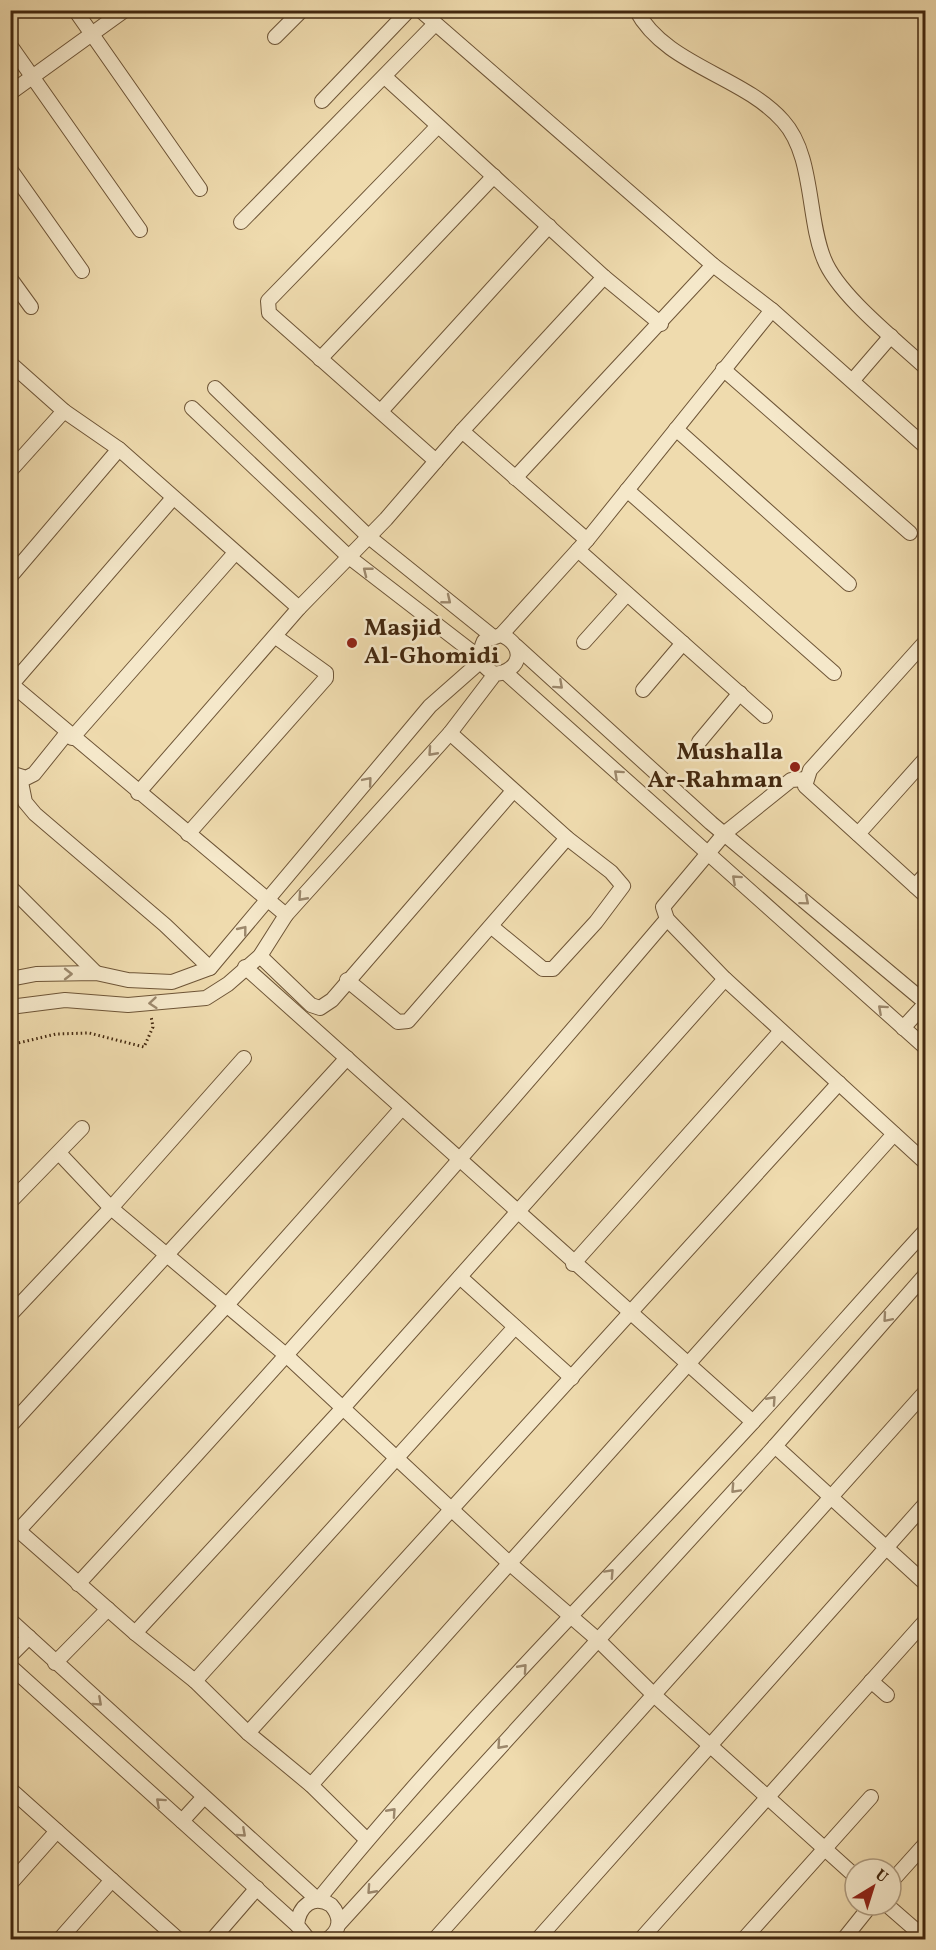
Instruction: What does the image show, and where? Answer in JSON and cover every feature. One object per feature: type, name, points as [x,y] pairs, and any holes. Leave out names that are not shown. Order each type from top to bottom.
[{"type":"street","points":[[75,10],[200,189]]},
{"type":"street","points":[[10,93],[125,10]]},
{"type":"street","points":[[275,37],[302,10]]},
{"type":"street","points":[[322,101],[409,10]]},
{"type":"street","points":[[420,10],[434,25],[713,265],[772,310],[926,447]]},
{"type":"street","points":[[636,10],[646,28],[669,47],[757,98],[784,122],[796,142],[824,260],[856,303],[926,368]]},
{"type":"street","points":[[242,222],[434,25]]},
{"type":"street","points":[[10,45],[140,230]]},
{"type":"street","points":[[385,76],[437,127],[549,225],[604,277],[661,324]]},
{"type":"street","points":[[436,461],[268,313],[268,301],[437,127]]},
{"type":"street","points":[[10,169],[82,271]]},
{"type":"street","points":[[320,359],[494,176]]},
{"type":"street","points":[[381,411],[549,225]]},
{"type":"street","points":[[515,478],[661,324],[713,265]]},
{"type":"street","points":[[138,793],[299,608],[369,537],[462,430],[604,277]]},
{"type":"street","points":[[10,278],[31,307]]},
{"type":"street","points":[[10,979],[36,974],[96,973],[128,980],[172,982],[210,968],[430,706],[480,660],[484,641],[496,636],[582,545],[772,310]]},
{"type":"street","points":[[853,381],[891,336]]},
{"type":"street","points":[[10,363],[64,411],[119,449],[299,608]]},
{"type":"street","points":[[723,369],[910,533]]},
{"type":"street","points":[[215,388],[369,537],[496,636],[510,638],[516,646],[711,823],[926,1003],[903,1028]]},
{"type":"street","points":[[192,408],[349,557],[480,660],[486,669],[501,673],[926,1048]]},
{"type":"street","points":[[11,470],[64,411]]},
{"type":"street","points":[[676,429],[849,584]]},
{"type":"street","points":[[462,430],[515,478],[627,594],[765,716]]},
{"type":"street","points":[[10,577],[119,449]]},
{"type":"street","points":[[627,490],[834,673]]},
{"type":"street","points":[[173,498],[11,684],[69,736],[286,915]]},
{"type":"street","points":[[210,968],[165,925],[35,814],[26,802],[15,775],[34,774],[235,553]]},
{"type":"street","points":[[396,594],[413,573]]},
{"type":"street","points":[[584,642],[627,594]]},
{"type":"street","points":[[188,834],[326,678],[326,673],[320,666],[276,637]]},
{"type":"street","points":[[926,641],[810,770],[805,786],[926,896]]},
{"type":"street","points":[[643,690],[683,643]]},
{"type":"street","points":[[13,1004],[65,1000],[128,1005],[149,1004],[206,998],[228,984],[260,956],[286,915],[501,673],[514,666],[518,656],[516,646]]},
{"type":"street","points":[[699,742],[740,693]]},
{"type":"street","points":[[450,733],[567,838],[611,872],[623,886],[596,922],[553,969],[547,970],[492,927]]},
{"type":"street","points":[[858,834],[926,758]]},
{"type":"street","points":[[806,779],[791,780],[725,833],[663,907],[668,920],[724,979],[926,1163]]},
{"type":"street","points":[[260,956],[315,1007],[320,1008],[332,1000],[513,790]]},
{"type":"street","points":[[347,980],[404,1024],[492,927],[567,838]]},
{"type":"street","points":[[915,886],[926,874]]},
{"type":"street","points":[[10,887],[96,973]]},
{"type":"street","points":[[78,1584],[287,1356],[460,1162],[668,920]]},
{"type":"street","points":[[245,967],[573,1264],[753,1422]]},
{"type":"street","points":[[135,1633],[342,1409],[724,979]]},
{"type":"street","points":[[573,1264],[781,1031]]},
{"type":"street","points":[[10,1316],[111,1208],[244,1058]]},
{"type":"street","points":[[10,1426],[347,1058]]},
{"type":"street","points":[[248,1733],[839,1083]]},
{"type":"street","points":[[367,1840],[311,1785],[248,1733],[195,1681],[135,1633],[14,1527],[226,1306],[402,1108]]},
{"type":"street","points":[[10,1202],[82,1128]]},
{"type":"street","points":[[311,1785],[508,1562],[894,1134]]},
{"type":"street","points":[[59,1154],[111,1208],[287,1356],[395,1458],[453,1508],[508,1562],[597,1639],[654,1695],[843,1865]]},
{"type":"street","points":[[297,1925],[301,1910],[311,1901],[318,1900],[367,1840],[570,1616],[753,1422],[926,1230]]},
{"type":"street","points":[[326,1940],[597,1639],[775,1446],[926,1274]]},
{"type":"street","points":[[460,1277],[572,1378]]},
{"type":"street","points":[[195,1681],[515,1327]]},
{"type":"street","points":[[434,1940],[829,1496],[926,1391]]},
{"type":"street","points":[[775,1446],[926,1584]]},
{"type":"street","points":[[537,1940],[926,1503]]},
{"type":"street","points":[[55,1662],[108,1609]]},
{"type":"street","points":[[10,1620],[203,1798],[318,1900],[332,1905],[336,1910],[339,1924]]},
{"type":"street","points":[[640,1940],[926,1620]]},
{"type":"street","points":[[914,1633],[926,1643]]},
{"type":"street","points":[[10,1656],[28,1637]]},
{"type":"street","points":[[10,1666],[297,1925],[309,1940]]},
{"type":"street","points":[[871,1681],[887,1695]]},
{"type":"street","points":[[10,1789],[112,1880],[171,1937]]},
{"type":"street","points":[[743,1940],[871,1797]]},
{"type":"street","points":[[182,1821],[203,1798]]},
{"type":"street","points":[[10,1884],[57,1831]]},
{"type":"street","points":[[903,1869],[926,1843]]},
{"type":"street","points":[[59,1940],[112,1880]]},
{"type":"street","points":[[212,1940],[256,1888]]},
{"type":"street","points":[[843,1940],[861,1917]]},
{"type":"street","points":[[901,1917],[926,1939]]},
{"type":"path","points":[[10,1046],[56,1034],[89,1033],[144,1047],[149,1041],[153,1027],[149,1004]]},
{"type":"place","name":"Masjid Al-Ghomidi","points":[[352,643]]},
{"type":"place","name":"Mushalla Ar-Rahman","points":[[795,767]]}]
